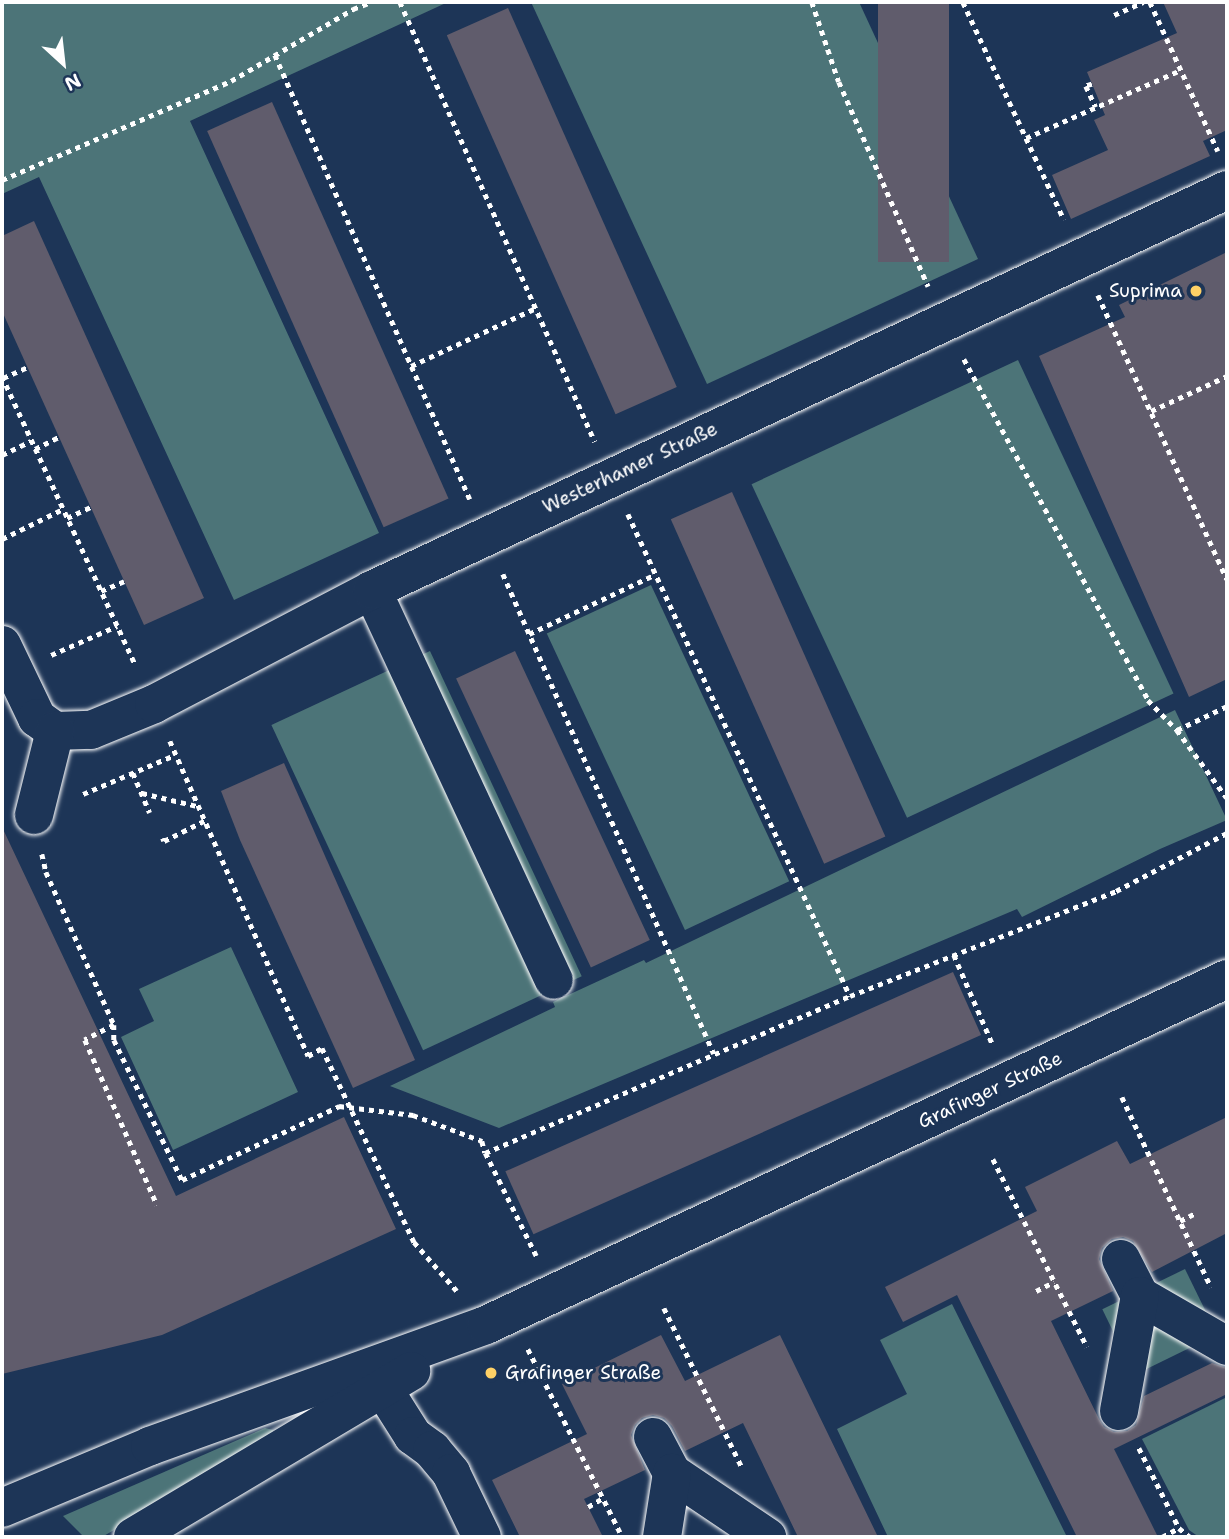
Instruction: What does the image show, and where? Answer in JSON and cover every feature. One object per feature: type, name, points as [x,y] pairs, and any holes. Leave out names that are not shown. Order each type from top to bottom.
[{"type":"street","name":"Westerhamer Straße","points":[[46,725],[91,730],[154,704],[372,590],[1081,257],[1224,175]]},
{"type":"street","points":[[372,590],[554,980]]},
{"type":"street","points":[[8,658],[46,725],[34,815]]},
{"type":"street","name":"Grafinger Straße","points":[[133,1537],[498,1320],[1227,979]]},
{"type":"street","points":[[1121,1259],[1140,1296],[1227,1346]]},
{"type":"street","points":[[1119,1410],[1140,1296]]},
{"type":"street","name":"Grafinger Straße","points":[[2,1508],[150,1446],[498,1320]]},
{"type":"street","points":[[382,1387],[413,1436],[432,1450],[451,1473],[482,1537]]},
{"type":"street","points":[[653,1437],[672,1473],[767,1537]]},
{"type":"street","points":[[662,1537],[672,1473]]},
{"type":"path","points":[[2,180],[231,81],[371,2]]},
{"type":"path","points":[[400,2],[610,477],[850,996]]},
{"type":"path","points":[[812,2],[839,82],[943,320],[1149,699],[1177,730],[1227,798]]},
{"type":"path","points":[[963,2],[1227,579]]},
{"type":"path","points":[[1114,15],[1143,2]]},
{"type":"path","points":[[1150,2],[1224,175]]},
{"type":"path","points":[[275,55],[715,1054]]},
{"type":"path","points":[[1026,138],[1181,70]]},
{"type":"path","points":[[1092,84],[1086,86],[1096,107]]},
{"type":"path","points":[[411,366],[536,308]]},
{"type":"path","points":[[28,367],[2,377],[154,704],[308,1056],[322,1048],[414,1242],[455,1290],[498,1320],[603,1498],[623,1537]]},
{"type":"path","points":[[1151,411],[1227,376]]},
{"type":"path","points":[[35,449],[59,437]]},
{"type":"path","points":[[2,455],[32,441]]},
{"type":"path","points":[[67,518],[90,507]]},
{"type":"path","points":[[2,539],[63,509]]},
{"type":"path","points":[[529,634],[656,574]]},
{"type":"path","points":[[101,591],[124,582]]},
{"type":"path","points":[[8,658],[73,643],[117,626]]},
{"type":"path","points":[[1177,730],[1227,706]]},
{"type":"path","points":[[34,815],[176,755]]},
{"type":"path","points":[[133,773],[150,813]]},
{"type":"path","points":[[142,793],[198,806]]},
{"type":"path","points":[[163,838],[164,841],[204,821]]},
{"type":"path","points":[[485,1153],[850,996],[1116,891],[1227,834]]},
{"type":"path","points":[[46,872],[114,1025],[114,1040],[182,1180],[339,1106],[413,1115],[482,1141],[485,1153],[538,1259]]},
{"type":"path","points":[[954,955],[994,1047],[1003,1084]]},
{"type":"path","points":[[114,1025],[85,1040],[157,1205]]},
{"type":"path","points":[[1122,1097],[1215,1296]]},
{"type":"path","points":[[993,1159],[1088,1350]]},
{"type":"path","points":[[1180,1221],[1196,1213]]},
{"type":"path","points":[[1036,1291],[1054,1282]]},
{"type":"path","points":[[664,1308],[746,1477]]},
{"type":"path","points":[[1119,1410],[1179,1528],[1191,1537]]},
{"type":"path","points":[[588,1507],[603,1498]]},
{"type":"path","points":[[1162,1537],[1179,1528]]},
{"type":"green space","points":[[2,2],[448,2],[190,121],[379,533],[234,600],[39,177],[2,194]]},
{"type":"green space","points":[[531,2],[859,2],[978,259],[707,384]]},
{"type":"green space","points":[[1018,360],[1174,694],[907,818],[752,484]]},
{"type":"green space","points":[[651,585],[789,881],[685,930],[547,634]]},
{"type":"green space","points":[[430,651],[582,976],[423,1050],[271,725]]},
{"type":"green space","points":[[1175,710],[1227,820],[1160,849],[1022,917],[1017,909],[499,1128],[390,1086],[555,1007],[553,1002],[644,960],[646,963]]},
{"type":"green space","points":[[231,947],[298,1092],[173,1150],[121,1037],[154,1021],[139,989]]},
{"type":"green space","points":[[1185,1269],[1217,1335],[1134,1375],[1102,1309]]},
{"type":"green space","points":[[952,1304],[1067,1537],[888,1537],[837,1429],[907,1394],[880,1340]]},
{"type":"green space","points":[[1227,1397],[1227,1537],[1199,1537],[1189,1530],[1142,1439]]},
{"type":"green space","points":[[265,1428],[273,1430],[274,1437],[102,1537],[84,1537],[63,1516]]},
{"type":"building","points":[[878,2],[949,2],[949,262],[878,262]]},
{"type":"building","points":[[1163,2],[1227,2],[1227,130],[1203,141],[1210,156],[1071,219],[1052,175],[1108,150],[1094,120],[1105,115],[1087,72],[1177,33]]},
{"type":"building","points":[[508,8],[677,387],[616,414],[447,35]]},
{"type":"building","points":[[272,102],[449,498],[384,527],[207,131]]},
{"type":"building","points":[[34,221],[204,598],[144,625],[2,311],[2,236]]},
{"type":"building","points":[[1227,252],[1227,679],[1189,697],[1039,356],[1125,317],[1119,305]]},
{"type":"building","points":[[732,492],[885,836],[824,864],[671,519]]},
{"type":"building","points":[[515,651],[650,940],[591,968],[456,678]]},
{"type":"building","points":[[284,763],[415,1060],[353,1088],[240,840],[221,791]]},
{"type":"building","points":[[2,827],[176,1196],[344,1117],[396,1229],[162,1335],[2,1374]]},
{"type":"building","points":[[953,972],[981,1035],[533,1234],[505,1171]]},
{"type":"building","points":[[1227,1117],[1227,1233],[1152,1272],[1133,1241],[1123,1237],[1112,1239],[1102,1248],[1099,1259],[1113,1291],[1051,1321],[1099,1419],[1104,1427],[1114,1432],[1127,1431],[1136,1425],[1144,1396],[1212,1363],[1227,1368],[1227,1394],[1114,1449],[1158,1537],[1077,1537],[957,1295],[903,1322],[885,1287],[1037,1211],[1025,1187],[1117,1141],[1130,1164]]},
{"type":"building","points":[[661,1335],[685,1381],[780,1335],[878,1537],[798,1537],[743,1423],[685,1451],[672,1426],[664,1418],[653,1415],[642,1418],[631,1435],[645,1470],[584,1499],[603,1537],[520,1537],[492,1480],[587,1434],[562,1384]]},
{"type":"place","name":"Suprima","points":[[1196,291]]},
{"type":"place","name":"Grafinger Straße","points":[[491,1373]]}]
